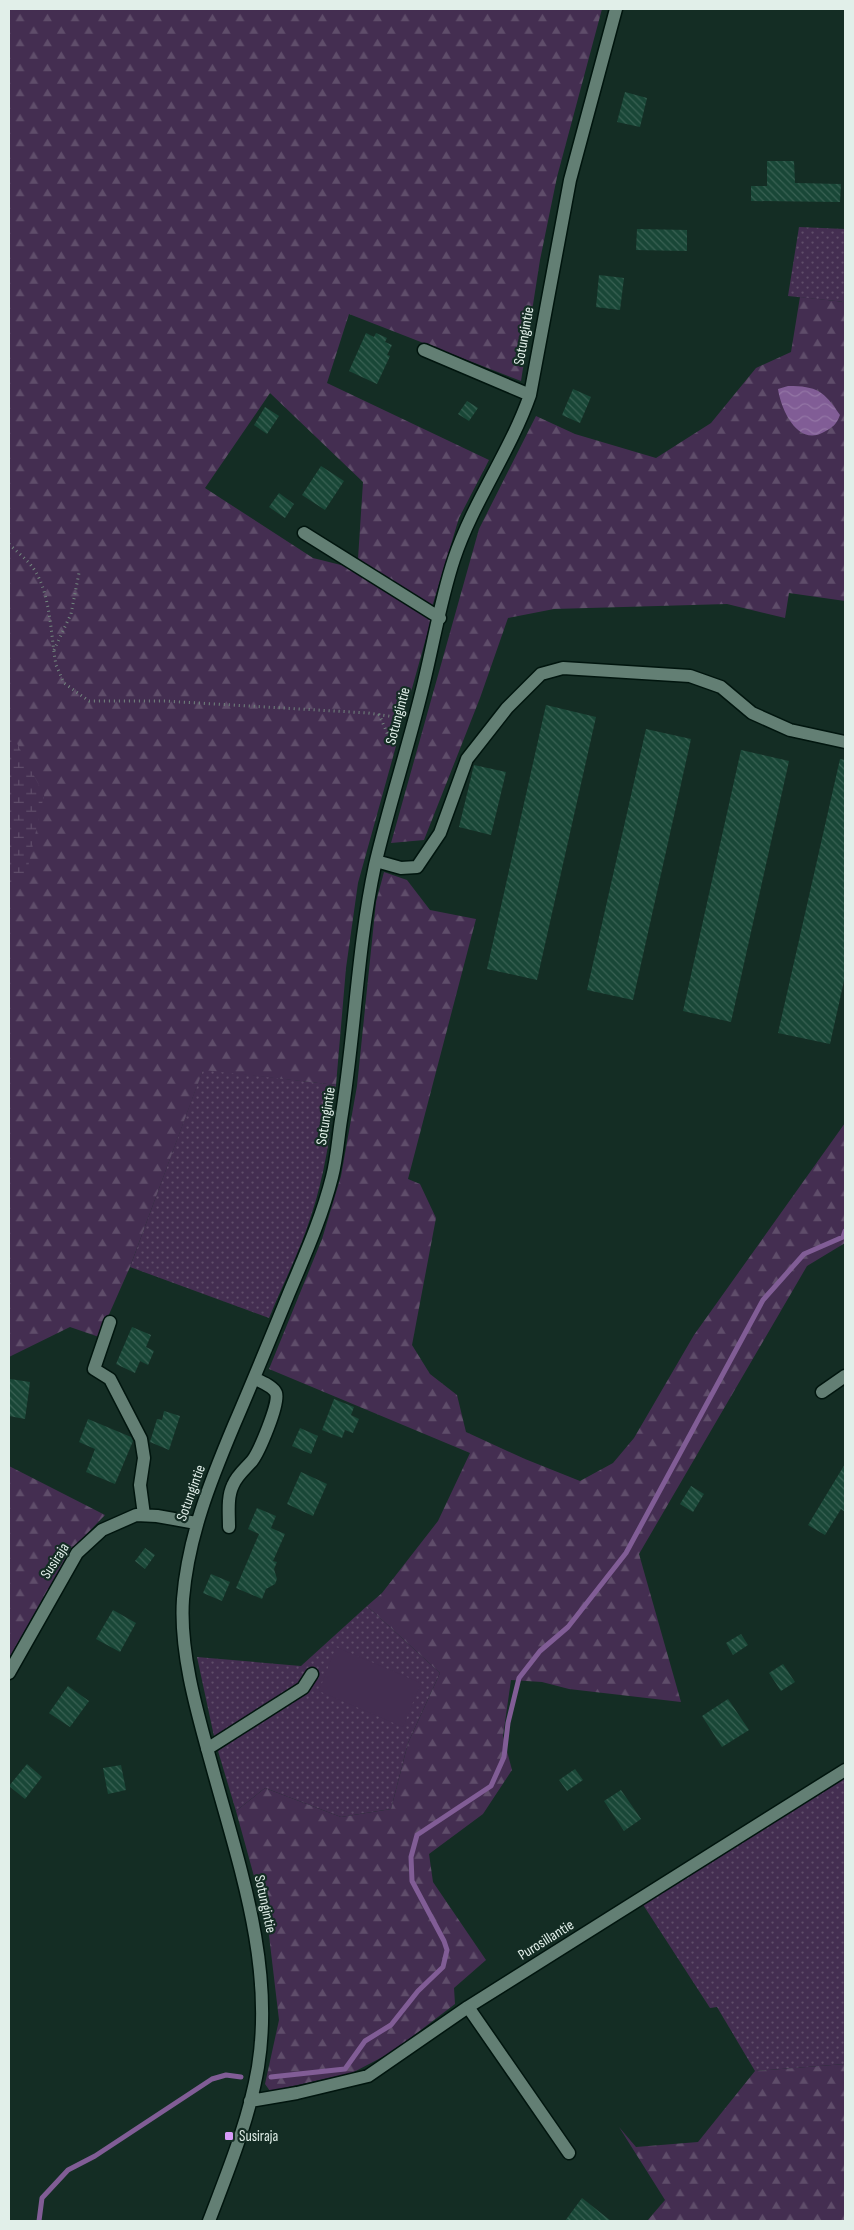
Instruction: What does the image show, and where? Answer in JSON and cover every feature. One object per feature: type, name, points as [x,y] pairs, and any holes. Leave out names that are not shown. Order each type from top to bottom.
[{"type":"street","name":"Sotungintie","points":[[208,2221],[229,2171],[250,2101],[260,2049],[261,1978],[255,1932],[242,1874],[207,1749],[187,1659],[183,1603],[196,1524],[317,1226],[333,1174],[347,1083],[361,954],[376,861],[407,748],[454,558],[521,421],[530,395],[570,180],[616,9]]},
{"type":"street","points":[[424,350],[530,395]]},
{"type":"street","points":[[304,533],[440,618]]},
{"type":"street","points":[[376,861],[401,868],[417,867],[440,833],[467,759],[506,708],[525,688],[541,674],[563,668],[690,676],[721,687],[752,713],[790,730],[845,742]]},
{"type":"street","points":[[110,1322],[94,1369],[110,1379],[141,1439],[144,1458],[140,1485],[144,1515]]},
{"type":"street","points":[[822,1392],[845,1376]]},
{"type":"street","points":[[229,1526],[232,1485],[237,1476],[253,1460],[274,1411],[277,1398],[276,1391],[254,1378]]},
{"type":"street","name":"Susiraja","points":[[9,1673],[76,1553],[102,1530],[129,1517],[144,1515],[196,1524]]},
{"type":"street","points":[[207,1749],[303,1688],[312,1674]]},
{"type":"street","name":"Purosillantie","points":[[250,2101],[297,2093],[368,2076],[468,2007],[845,1770]]},
{"type":"street","points":[[468,2007],[569,2154]]},
{"type":"path","points":[[9,544],[28,562],[38,576],[45,596],[56,665],[64,684],[89,700],[101,702],[138,700],[379,714],[414,720]]},
{"type":"path","points":[[9,549],[16,551]]},
{"type":"path","points":[[54,650],[71,614],[79,573]]},
{"type":"path","points":[[379,714],[390,740],[407,748]]},
{"type":"green space","points":[[9,9],[602,9],[557,177],[540,260],[521,381],[349,314],[327,383],[489,460],[459,518],[432,607],[358,559],[363,482],[270,393],[205,488],[313,558],[349,567],[431,620],[358,883],[346,968],[336,1085],[203,1070],[130,1267],[99,1337],[70,1327],[9,1357]]},
{"type":"green space","points":[[799,227],[845,229],[845,302],[788,296]]},
{"type":"green space","points":[[800,297],[845,302],[845,601],[789,593],[785,618],[727,604],[554,609],[508,618],[480,698],[424,840],[391,843],[479,529],[536,416],[575,434],[656,458],[711,423],[756,368],[791,352]]},
{"type":"green space","points":[[9,728],[44,795],[26,876],[9,890]]},
{"type":"green space","points":[[384,872],[407,880],[430,910],[476,919],[408,1179],[420,1184],[436,1218],[412,1345],[430,1374],[457,1395],[466,1432],[525,1459],[580,1481],[613,1463],[634,1438],[694,1335],[845,1123],[845,1243],[807,1266],[639,1554],[681,1702],[569,1689],[542,1682],[511,1680],[503,1736],[512,1770],[483,1814],[429,1854],[433,1882],[486,1960],[454,1988],[455,2004],[392,2052],[352,2073],[270,2091],[265,2084],[279,2020],[268,1927],[236,1811],[265,1788],[341,1817],[391,1809],[408,1743],[440,1673],[367,1606],[382,1593],[438,1521],[470,1453],[269,1369],[322,1239],[341,1176],[357,1086],[376,902]]},
{"type":"green space","points":[[203,1069],[336,1085],[327,1153],[320,1186],[301,1244],[269,1318],[130,1267]]},
{"type":"green space","points":[[9,1466],[105,1515],[73,1548],[9,1658]]},
{"type":"green space","points":[[367,1606],[440,1673],[408,1743],[391,1809],[341,1817],[265,1788],[236,1811],[218,1751],[297,1697],[215,1741],[197,1657],[301,1666]]},
{"type":"green space","points":[[336,1647],[421,1683],[403,1727],[319,1691]]},
{"type":"green space","points":[[845,1770],[845,2064],[755,2071],[717,2007],[710,2008],[640,1900]]},
{"type":"green space","points":[[845,2064],[845,2221],[647,2221],[665,2200],[619,2127],[636,2147],[698,2142],[755,2071]]},
{"type":"water","points":[[788,386],[806,387],[824,395],[840,415],[836,423],[824,432],[815,435],[806,435],[799,431],[787,416],[778,389]]},
{"type":"building","points":[[625,92],[647,98],[640,127],[617,122]]},
{"type":"building","points":[[767,161],[794,161],[795,183],[841,184],[840,202],[751,201],[751,186],[767,186]]},
{"type":"building","points":[[637,229],[687,230],[687,251],[636,250]]},
{"type":"building","points":[[599,275],[624,278],[620,310],[596,307]]},
{"type":"building","points":[[366,333],[374,337],[376,333],[387,338],[385,342],[392,345],[387,355],[390,356],[377,384],[349,371]]},
{"type":"building","points":[[573,389],[591,397],[580,423],[562,415]]},
{"type":"building","points":[[467,401],[478,408],[469,421],[458,414]]},
{"type":"building","points":[[265,407],[279,416],[267,434],[254,425]]},
{"type":"building","points":[[321,466],[344,481],[325,510],[302,495]]},
{"type":"building","points":[[279,493],[294,504],[285,518],[269,507]]},
{"type":"building","points":[[546,705],[596,717],[537,980],[487,969]]},
{"type":"building","points":[[646,729],[691,739],[633,1000],[587,990]]},
{"type":"building","points":[[741,750],[789,761],[731,1022],[683,1011]]},
{"type":"building","points":[[840,759],[845,760],[845,976],[830,1044],[778,1033]]},
{"type":"building","points":[[474,765],[506,772],[491,835],[459,827]]},
{"type":"building","points":[[132,1327],[151,1335],[146,1347],[154,1351],[148,1365],[140,1361],[135,1373],[116,1364]]},
{"type":"building","points":[[10,1379],[30,1382],[25,1419],[9,1416]]},
{"type":"building","points":[[334,1399],[354,1407],[351,1415],[359,1419],[353,1433],[345,1430],[342,1438],[322,1430]]},
{"type":"building","points":[[164,1411],[180,1416],[169,1450],[150,1442],[157,1419],[162,1420]]},
{"type":"building","points":[[88,1419],[131,1437],[133,1441],[115,1484],[86,1472],[95,1449],[79,1442]]},
{"type":"building","points":[[300,1428],[318,1436],[311,1454],[292,1446]]},
{"type":"building","points":[[845,1464],[845,1512],[841,1509],[825,1535],[808,1525]]},
{"type":"building","points":[[301,1472],[327,1484],[313,1516],[287,1504]]},
{"type":"building","points":[[691,1486],[704,1494],[693,1512],[680,1504]]},
{"type":"building","points":[[257,1508],[276,1516],[271,1528],[285,1534],[273,1561],[277,1562],[274,1569],[277,1579],[275,1584],[266,1589],[262,1599],[236,1588],[259,1534],[248,1529]]},
{"type":"building","points":[[145,1548],[155,1555],[145,1569],[135,1561]]},
{"type":"building","points":[[211,1574],[230,1582],[222,1601],[203,1593]]},
{"type":"building","points":[[113,1610],[136,1623],[120,1652],[96,1639]]},
{"type":"building","points":[[741,1634],[748,1645],[733,1655],[726,1643]]},
{"type":"building","points":[[783,1664],[795,1682],[781,1691],[769,1673]]},
{"type":"building","points":[[68,1686],[89,1701],[70,1727],[49,1713]]},
{"type":"building","points":[[728,1699],[749,1730],[722,1747],[702,1716]]},
{"type":"building","points":[[27,1764],[42,1777],[25,1799],[9,1786]]},
{"type":"building","points":[[121,1765],[126,1790],[108,1794],[103,1768]]},
{"type":"building","points":[[575,1769],[583,1780],[567,1791],[559,1780]]},
{"type":"building","points":[[621,1790],[641,1819],[624,1831],[604,1801]]},
{"type":"building","points":[[582,2198],[611,2221],[565,2221]]},
{"type":"waterway","points":[[271,2077],[345,2069],[365,2041],[391,2025],[418,1991],[443,1967],[447,1950],[444,1941],[412,1881],[411,1857],[417,1835],[491,1786],[504,1757],[508,1723],[519,1678],[540,1651],[568,1627],[626,1553],[763,1300],[804,1254],[843,1237],[845,1231]]},
{"type":"waterway","points":[[39,2221],[42,2198],[68,2170],[95,2156],[212,2079],[226,2075],[241,2077]]},
{"type":"place","name":"Susiraja","points":[[229,2136]]}]
